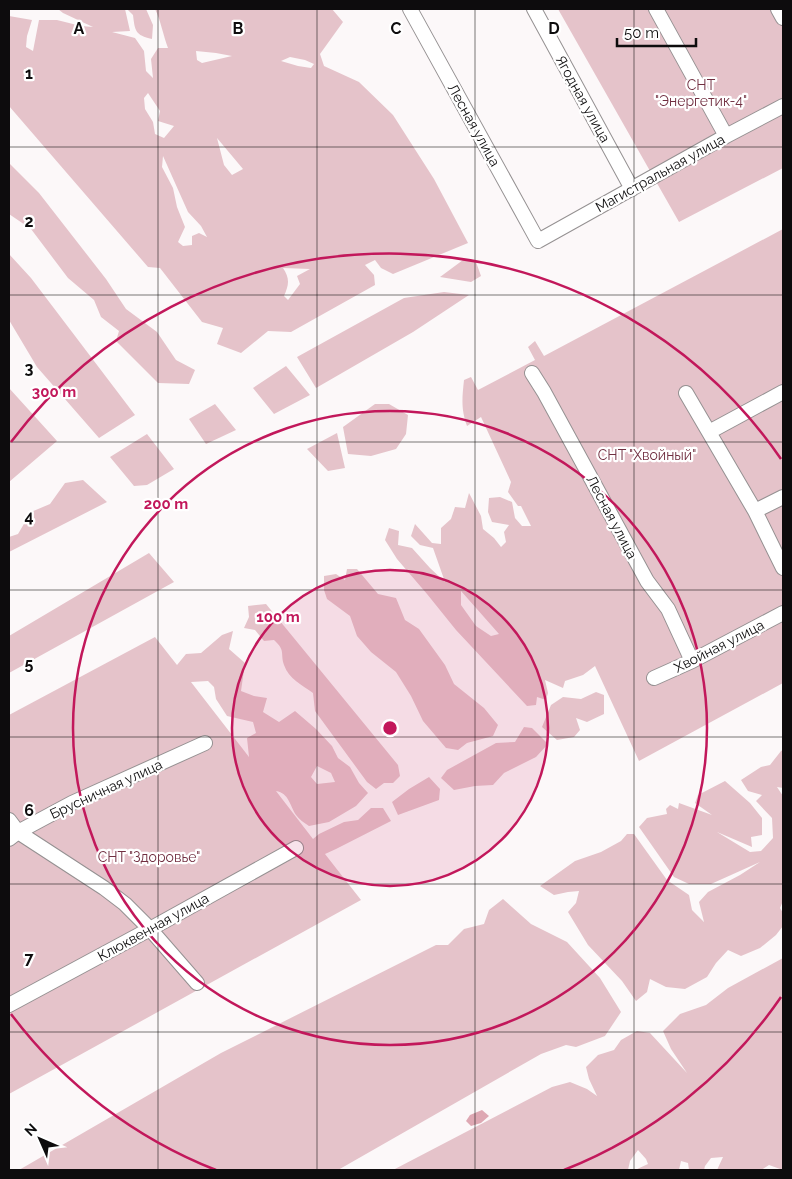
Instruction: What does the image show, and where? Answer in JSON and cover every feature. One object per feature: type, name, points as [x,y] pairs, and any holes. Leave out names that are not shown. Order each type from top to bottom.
[{"type":"street","name":"Лесная улица","points":[[410,9],[538,242]]},
{"type":"street","name":"Ягодная улица","points":[[534,9],[632,189]]},
{"type":"street","points":[[656,9],[726,136]]},
{"type":"street","points":[[778,9],[783,18]]},
{"type":"street","name":"Магистральная улица","points":[[538,242],[783,106]]},
{"type":"street","name":"Лесная улица","points":[[532,372],[647,581],[668,609],[692,661]]},
{"type":"street","points":[[709,432],[783,392]]},
{"type":"street","points":[[686,393],[755,511],[783,568]]},
{"type":"street","points":[[755,511],[783,497]]},
{"type":"street","name":"Хвойная улица","points":[[654,678],[692,661],[783,613]]},
{"type":"street","name":"Брусничная улица","points":[[13,835],[72,803],[205,743]]},
{"type":"street","points":[[9,820],[13,835],[104,888],[125,904],[150,929],[197,983]]},
{"type":"street","name":"Клюквенная улица","points":[[9,1005],[296,848]]},
{"type":"green space","points":[[58,9],[125,9],[130,31],[112,32],[135,38],[144,51],[146,71],[153,78],[151,59],[158,48],[168,48],[155,9],[332,9],[343,22],[320,54],[324,66],[359,82],[393,115],[434,179],[468,243],[393,274],[381,268],[375,260],[365,265],[374,275],[375,285],[291,332],[268,331],[241,353],[217,344],[223,328],[202,322],[160,268],[148,267],[9,106],[9,16],[32,20],[26,47],[33,51],[39,20],[57,20],[93,27]],"holes":[[[196,51],[232,56],[202,63],[197,60]],[[290,57],[314,64],[311,68],[281,61]],[[148,93],[160,111],[158,121],[174,126],[164,138],[155,134],[153,122],[145,109],[144,98]],[[217,138],[243,169],[232,175],[224,165]],[[163,156],[188,212],[201,226],[207,237],[199,233],[192,236],[192,245],[183,246],[178,242],[185,227],[177,207],[173,188],[162,167]],[[283,268],[310,269],[297,276],[300,284],[288,300],[284,296],[288,285],[287,275]]]},
{"type":"green space","points":[[127,9],[146,9],[153,25],[152,39],[142,36],[137,32],[133,15]]},
{"type":"green space","name":"СНТ \"Энергетик-4\"","points":[[558,9],[783,9],[783,168],[679,222]]},
{"type":"green space","points":[[9,163],[39,193],[106,279],[126,309],[157,332],[176,360],[195,370],[189,384],[158,383],[116,341],[119,331],[101,317],[94,300],[68,278],[31,229],[9,214]]},
{"type":"green space","name":"СНТ \"Хвойный\"","points":[[783,229],[783,683],[639,761],[595,666],[583,675],[565,681],[563,688],[545,680],[548,693],[546,700],[537,697],[536,705],[527,706],[456,630],[397,559],[385,540],[389,528],[399,531],[398,545],[412,548],[445,582],[433,548],[420,545],[411,536],[415,524],[432,543],[441,544],[441,528],[451,519],[455,507],[465,508],[469,493],[481,516],[483,529],[501,547],[506,542],[504,532],[509,525],[492,522],[488,512],[489,498],[500,497],[512,502],[515,518],[522,526],[531,526],[521,506],[518,506],[508,492],[511,482],[481,417],[467,426],[463,409],[463,393],[464,380],[471,377],[478,390],[535,360],[528,347],[535,341],[544,356]],"holes":[[[461,591],[499,634],[491,636],[476,626],[461,605]]]},
{"type":"green space","points":[[9,254],[31,278],[135,415],[99,438],[37,367],[9,320]]},
{"type":"green space","points":[[463,260],[476,262],[481,276],[471,282],[440,277]]},
{"type":"green space","points":[[444,292],[469,295],[413,332],[316,388],[297,357],[404,298]]},
{"type":"green space","points":[[286,366],[310,395],[274,414],[253,388]]},
{"type":"green space","points":[[9,388],[57,441],[9,482]]},
{"type":"green space","points":[[215,404],[236,430],[206,444],[189,419]]},
{"type":"green space","points":[[375,404],[389,404],[408,415],[406,434],[396,449],[371,456],[348,454],[343,427]]},
{"type":"green space","points":[[337,433],[345,468],[328,471],[307,449]]},
{"type":"green space","points":[[147,434],[174,469],[147,485],[134,486],[110,457]]},
{"type":"green space","points":[[83,480],[107,502],[9,552],[9,537],[18,534],[31,512],[50,504],[65,483]]},
{"type":"green space","points":[[149,553],[174,582],[9,673],[9,636]]},
{"type":"green space","points":[[347,569],[357,569],[378,594],[396,598],[405,620],[419,629],[445,665],[454,684],[484,708],[498,725],[493,736],[467,743],[458,750],[446,748],[423,721],[411,696],[396,672],[371,652],[357,636],[350,616],[327,599],[324,590],[324,576],[336,574],[345,580]]},
{"type":"green space","points":[[266,604],[398,765],[400,776],[393,783],[384,783],[376,789],[367,782],[315,711],[313,693],[296,681],[286,670],[278,644],[274,640],[264,641],[255,630],[244,628],[249,617],[248,606]]},
{"type":"green space","name":"СНТ \"Здоровье\"","points":[[233,631],[229,649],[245,663],[241,691],[267,698],[263,712],[279,722],[295,711],[332,746],[338,758],[350,767],[359,783],[368,793],[356,806],[329,822],[309,826],[296,815],[284,794],[276,791],[313,839],[344,822],[358,820],[371,808],[383,808],[391,821],[325,854],[361,900],[9,1094],[9,715],[155,637],[177,665],[186,654],[201,653],[222,635]],"holes":[[[208,681],[214,687],[216,699],[227,716],[253,722],[256,733],[247,738],[249,757],[191,682]],[[317,766],[331,773],[335,782],[317,784],[311,777]]]},
{"type":"green space","points":[[596,692],[604,695],[604,714],[587,722],[576,718],[580,730],[574,737],[557,740],[542,727],[551,705],[563,697],[581,699]]},
{"type":"green space","points":[[524,727],[532,728],[548,744],[536,757],[504,773],[493,785],[454,790],[441,778],[447,770],[496,743],[515,742]]},
{"type":"green space","points":[[783,750],[783,788],[777,787],[783,796],[783,901],[780,908],[783,913],[783,926],[776,935],[760,948],[741,956],[728,950],[707,977],[685,989],[666,987],[650,979],[647,992],[636,1001],[622,981],[588,945],[568,912],[576,903],[579,891],[554,895],[540,886],[575,861],[601,852],[621,841],[627,834],[634,834],[667,880],[689,895],[692,910],[704,922],[699,902],[708,892],[760,862],[711,884],[689,884],[674,877],[639,827],[647,818],[667,814],[666,809],[670,805],[678,809],[679,803],[712,815],[695,803],[698,795],[725,781],[750,803],[762,818],[762,835],[751,837],[752,847],[717,832],[750,852],[761,851],[773,838],[772,818],[756,801],[762,795],[748,791],[741,780],[761,767],[770,765]]},
{"type":"green space","points":[[429,777],[440,789],[439,800],[398,815],[392,802]]},
{"type":"green space","points":[[503,899],[531,924],[567,942],[600,978],[621,1012],[605,1036],[576,1047],[566,1045],[541,1054],[338,1170],[19,1170],[221,1053],[436,945],[448,945],[464,929],[484,924],[489,910]]},
{"type":"green space","points":[[783,958],[783,1170],[769,1165],[761,1170],[717,1170],[723,1157],[711,1158],[704,1170],[689,1170],[688,1163],[681,1161],[679,1170],[635,1170],[648,1164],[638,1150],[630,1161],[628,1170],[393,1170],[552,1087],[570,1082],[587,1089],[597,1096],[586,1067],[598,1055],[614,1050],[621,1040],[637,1031],[650,1033],[687,1073],[671,1049],[663,1031],[680,1014],[706,1005],[728,988]]},
{"type":"shaded area","points":[[482,1110],[489,1116],[481,1123],[471,1126],[466,1121],[470,1115]]}]
